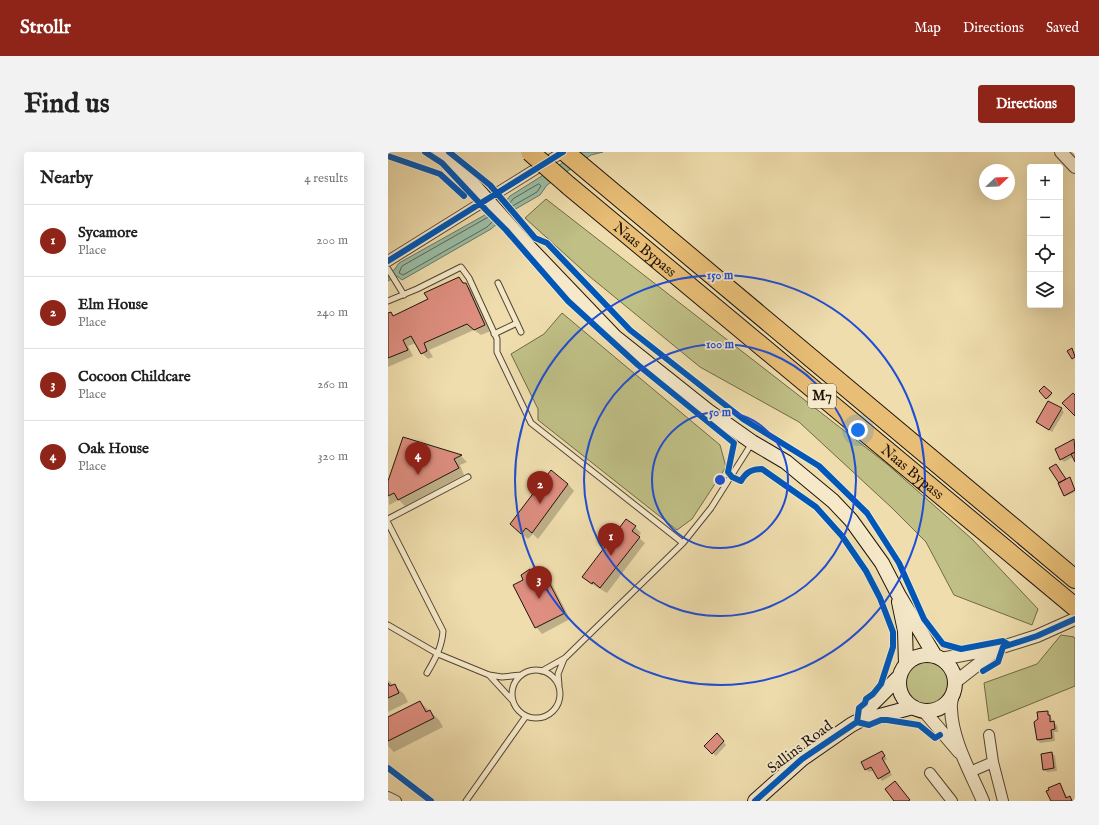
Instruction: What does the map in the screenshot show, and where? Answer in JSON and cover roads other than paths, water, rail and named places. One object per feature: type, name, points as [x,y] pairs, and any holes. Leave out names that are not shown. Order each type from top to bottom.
[{"type":"highway","name":"Naas Bypass","points":[[530,152],[1075,607]]},
{"type":"highway","name":"Naas Bypass","points":[[564,152],[1075,579]]},
{"type":"main road","points":[[440,152],[452,162],[526,244],[615,337],[708,411],[752,442],[786,462],[816,486],[851,520],[882,563],[898,594],[938,658],[951,669],[954,687],[945,704],[932,710],[919,709],[901,694],[900,677],[906,664],[905,632],[898,594]]},
{"type":"main road","points":[[906,664],[920,656],[938,658]]},
{"type":"main road","name":"Sallins Road","points":[[755,801],[802,760],[864,718],[870,706],[900,677]]},
{"type":"main road","name":"Sallins Road","points":[[864,718],[919,709]]},
{"type":"street","points":[[388,261],[564,152]]},
{"type":"street","points":[[1061,152],[1075,168]]},
{"type":"street","points":[[938,658],[999,648],[1037,636],[1075,620]]},
{"type":"street","points":[[983,801],[968,767],[956,734],[950,709],[954,687],[999,648]]},
{"type":"street","points":[[919,709],[968,767]]},
{"type":"street","points":[[989,735],[993,762],[1004,801]]},
{"type":"street","points":[[968,767],[993,762]]},
{"type":"street","points":[[930,773],[952,801]]},
{"type":"street","points":[[388,798],[396,801]]},
{"type":"lane","points":[[388,301],[404,295],[461,267],[469,278],[497,339],[497,352],[531,423],[683,543]]},
{"type":"lane","points":[[389,270],[404,295]]},
{"type":"lane","points":[[498,283],[521,332]]},
{"type":"lane","points":[[494,334],[517,323]]},
{"type":"lane","points":[[542,671],[565,658],[683,543],[711,508],[752,442]]},
{"type":"lane","points":[[388,519],[468,477]]},
{"type":"lane","points":[[388,523],[443,631],[438,654],[427,673]]},
{"type":"lane","points":[[388,626],[438,654],[488,675],[502,677],[521,675],[535,670],[542,671],[555,680],[559,688]]},
{"type":"lane","points":[[488,675],[512,700],[515,706],[526,716],[541,718],[554,710],[560,695],[558,674],[565,658]]},
{"type":"lane","points":[[512,700],[513,686],[521,675]]},
{"type":"lane","points":[[466,801],[526,716]]},
{"type":"water","points":[[580,152],[603,152],[591,155],[547,185],[540,195],[512,211],[491,229],[402,280],[397,276],[388,281],[388,274],[395,269],[399,263],[483,216],[504,203],[510,196]]},
{"type":"place","name":"Oak House","points":[[418,475]]},
{"type":"place","name":"Elm House","points":[[540,504]]},
{"type":"place","name":"Sycamore","points":[[611,556]]},
{"type":"place","name":"Cocoon Childcare","points":[[539,599]]}]
